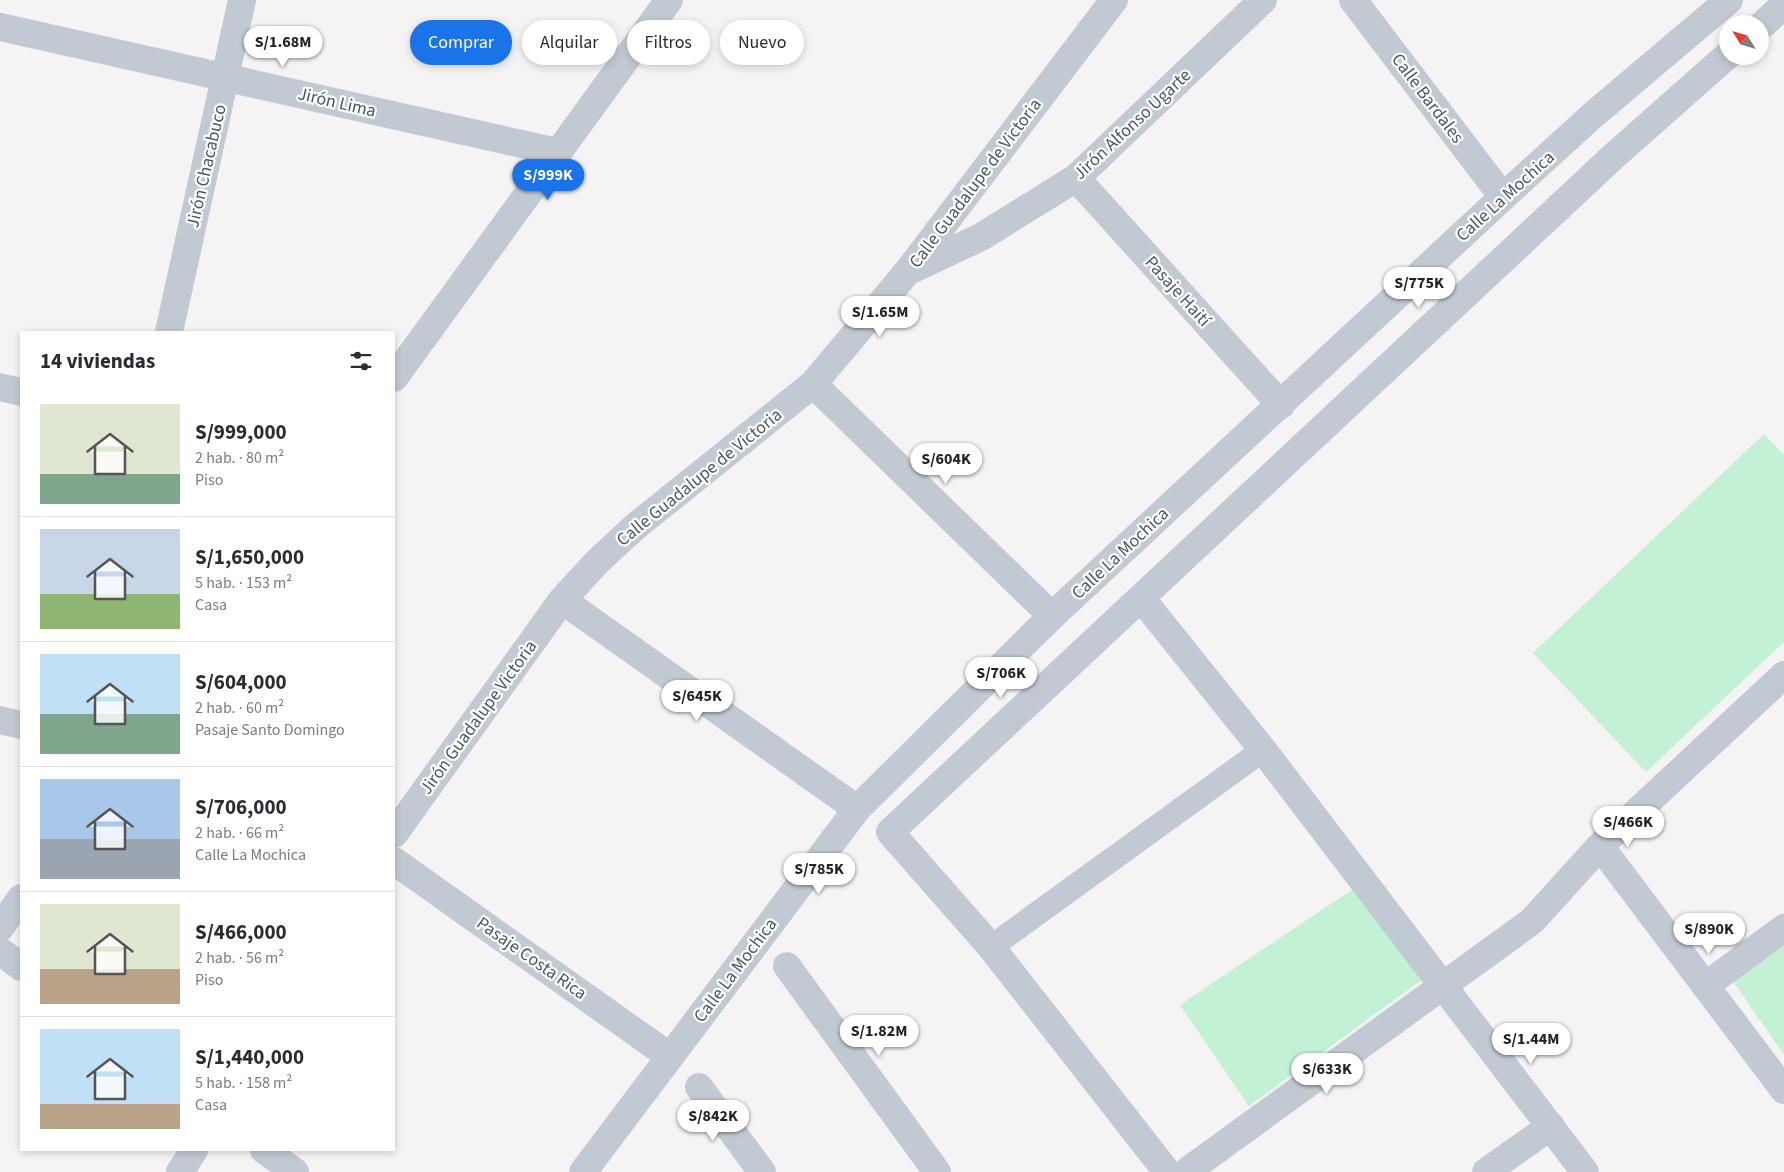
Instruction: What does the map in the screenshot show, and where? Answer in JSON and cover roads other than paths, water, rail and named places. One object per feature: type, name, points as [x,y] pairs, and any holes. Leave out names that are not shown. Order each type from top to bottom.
[{"type":"street","name":"Jirón Chacabuco","points":[[169,331],[242,0]]},
{"type":"street","points":[[395,377],[669,0]]},
{"type":"street","name":"Calle Guadalupe de Victoria","points":[[562,600],[598,561],[636,526],[813,384],[908,272],[1114,0]]},
{"type":"street","name":"Jirón Alfonso Ugarte","points":[[908,272],[981,237],[1076,178],[1263,0]]},
{"type":"street","name":"Calle Bardales","points":[[1353,0],[1503,197]]},
{"type":"street","name":"Calle La Mochica","points":[[584,1172],[669,1056],[857,809],[1052,616],[1503,197],[1729,0]]},
{"type":"street","points":[[1769,19],[1784,6]]},
{"type":"street","name":"Jirón Lima","points":[[0,27],[557,152]]},
{"type":"street","points":[[1168,1172],[991,947],[890,832],[1615,154],[1719,63]]},
{"type":"street","name":"Pasaje Haití","points":[[1076,178],[1281,405]]},
{"type":"street","points":[[813,384],[1052,616]]},
{"type":"street","points":[[0,387],[20,392]]},
{"type":"street","points":[[1141,598],[1263,750],[1585,1172]]},
{"type":"street","points":[[562,600],[857,809]]},
{"type":"street","name":"Jirón Guadalupe Victoria","points":[[395,833],[562,600]]},
{"type":"street","points":[[1186,1172],[1443,984],[1532,922],[1600,846],[1784,675]]},
{"type":"street","points":[[0,720],[20,725]]},
{"type":"street","points":[[991,947],[1263,750]]},
{"type":"street","points":[[1600,846],[1784,1090]]},
{"type":"street","name":"Pasaje Costa Rica","points":[[395,862],[669,1056]]},
{"type":"street","points":[[0,928],[20,899]]},
{"type":"street","points":[[1706,986],[1784,928]]},
{"type":"street","points":[[0,951],[20,966]]},
{"type":"street","points":[[787,966],[937,1172]]},
{"type":"street","points":[[699,1087],[762,1172]]},
{"type":"street","points":[[1486,1172],[1551,1126]]},
{"type":"street","points":[[180,1172],[193,1151]]},
{"type":"street","points":[[265,1151],[295,1172]]}]
